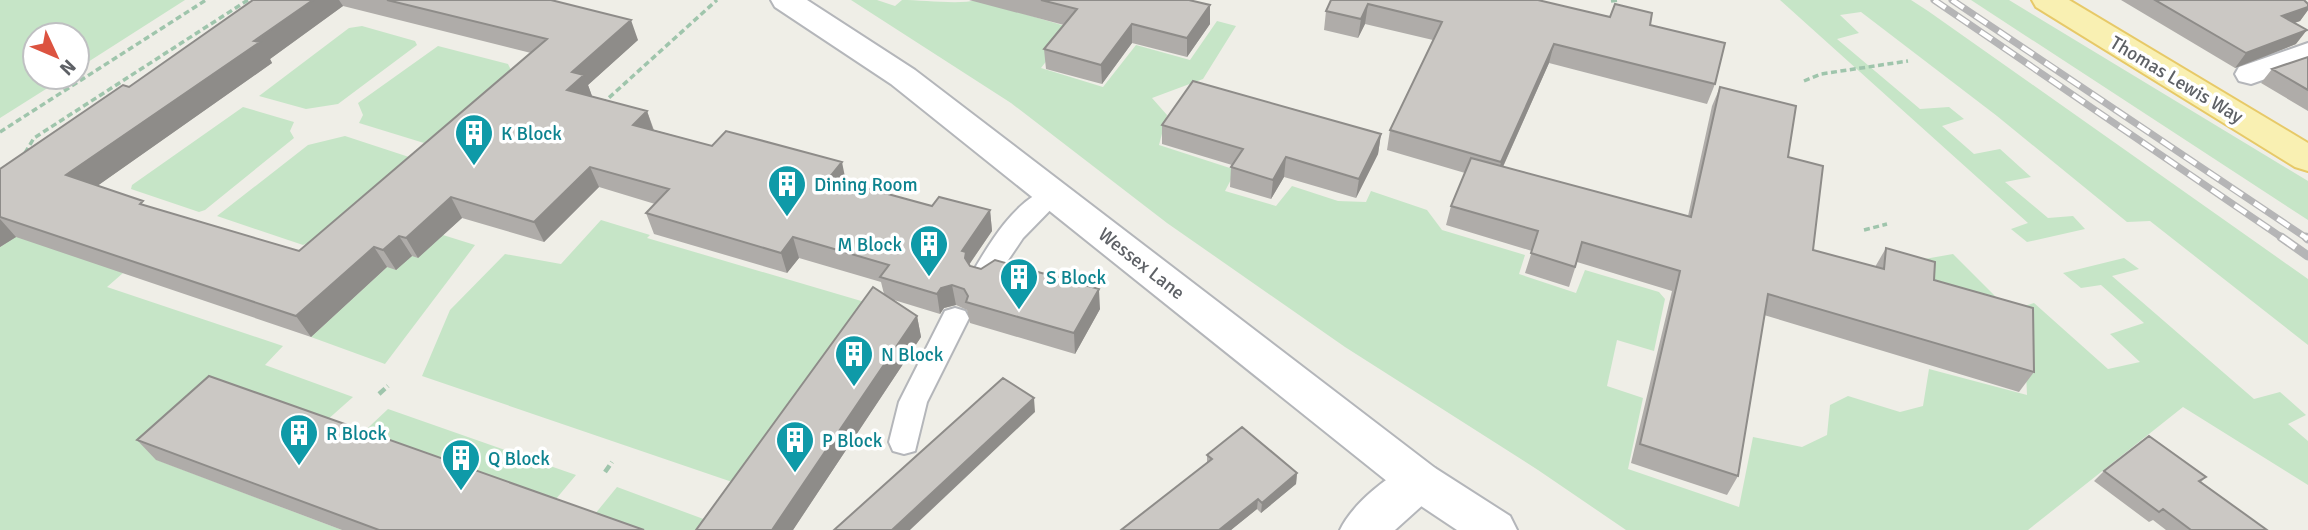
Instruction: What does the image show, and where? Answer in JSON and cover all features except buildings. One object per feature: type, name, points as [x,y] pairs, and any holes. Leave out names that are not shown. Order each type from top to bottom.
[{"type":"main road","name":"Thomas Lewis Way","points":[[2047,0],[2308,159]]},
{"type":"street","name":"Wessex Lane","points":[[786,0],[903,77],[1419,481],[1494,530]]},
{"type":"street","points":[[2251,74],[2308,53]]},
{"type":"street","points":[[1363,530],[1419,481]]},
{"type":"lane","points":[[983,276],[1014,229],[1032,209],[1053,195]]},
{"type":"lane","points":[[904,442],[912,402],[955,318]]},
{"type":"path","points":[[0,132],[206,0]]},
{"type":"path","points":[[24,156],[34,138],[248,0]]},
{"type":"path","points":[[596,110],[717,0]]},
{"type":"path","points":[[1611,1],[1618,0]]},
{"type":"path","points":[[1804,81],[1821,74],[1908,61]]},
{"type":"path","points":[[1864,230],[1887,224]]},
{"type":"path","points":[[379,394],[388,386]]},
{"type":"path","points":[[605,472],[612,462]]},
{"type":"green space","points":[[0,0],[185,0],[91,60],[91,21],[21,21],[21,91],[43,91],[0,118]]},
{"type":"green space","points":[[851,0],[877,0],[895,6],[902,0],[977,0],[1072,28],[1041,68],[1103,87],[1136,45],[1190,60],[1217,21],[1236,26],[1203,79],[1152,98],[1167,115],[1159,145],[1236,170],[1225,191],[1276,206],[1292,186],[1338,201],[1366,202],[1371,191],[1427,210],[1442,230],[1525,255],[1519,274],[1576,293],[1585,270],[1659,292],[1665,299],[1654,351],[1617,340],[1607,386],[1643,398],[1628,469],[1739,507],[1753,437],[1802,447],[1827,435],[1830,405],[1848,396],[1900,412],[1923,406],[1929,369],[2027,395],[2024,328],[1932,297],[1919,260],[1953,254],[2010,311],[2034,303],[2108,369],[2140,362],[2110,334],[2144,323],[2101,285],[2081,288],[2063,273],[2124,258],[2139,269],[2112,276],[2254,399],[2280,392],[2306,415],[2288,424],[2308,441],[2308,485],[2183,407],[2028,530],[1626,530],[1538,470],[1345,347],[1167,223],[1011,103]]},
{"type":"green space","points":[[1780,0],[1911,0],[1928,11],[2308,279],[2308,345],[2150,221],[2127,222],[1997,116],[1861,12],[1840,15],[1859,33],[1837,39],[1920,109],[1949,107],[1964,119],[1942,126],[1974,154],[2000,149],[2031,177],[2005,182],[2048,218],[2073,216],[2085,229],[2027,242],[2011,229],[2028,223]]},
{"type":"green space","points":[[1971,0],[2009,0],[2308,181],[2308,220]]},
{"type":"green space","points":[[362,26],[415,41],[417,45],[338,104],[306,109],[259,96],[349,28]]},
{"type":"green space","points":[[438,46],[508,64],[512,72],[424,143],[359,123],[363,115],[358,103]]},
{"type":"green space","points":[[243,107],[294,122],[290,131],[294,138],[205,210],[199,212],[131,189],[132,185]]},
{"type":"green space","points":[[345,136],[409,157],[310,242],[303,245],[217,216],[308,145]]},
{"type":"green space","points":[[601,220],[650,235],[647,238],[868,303],[738,484],[422,376],[450,310],[505,254],[561,264]]},
{"type":"green space","points":[[25,230],[123,273],[107,287],[283,346],[265,365],[353,397],[317,429],[157,460],[342,530],[0,530],[0,247]]},
{"type":"green space","points":[[443,235],[475,245],[385,364],[311,337],[387,267],[412,256]]},
{"type":"green space","points":[[388,409],[576,475],[546,511],[353,442]]},
{"type":"green space","points":[[617,487],[717,524],[713,530],[600,530],[586,525]]},
{"type":"railway","points":[[1934,0],[2284,239]]},
{"type":"railway","points":[[1952,0],[2308,239],[2306,237]]},
{"type":"railway","points":[[2281,237],[2308,256]]},
{"type":"place","name":"K Block","points":[[474,167]]},
{"type":"place","name":"Dining Room","points":[[787,218]]},
{"type":"place","name":"M Block","points":[[929,278]]},
{"type":"place","name":"S Block","points":[[1019,311]]},
{"type":"place","name":"N Block","points":[[854,388]]},
{"type":"place","name":"R Block","points":[[299,467]]},
{"type":"place","name":"P Block","points":[[795,474]]},
{"type":"place","name":"Q Block","points":[[461,492]]}]
